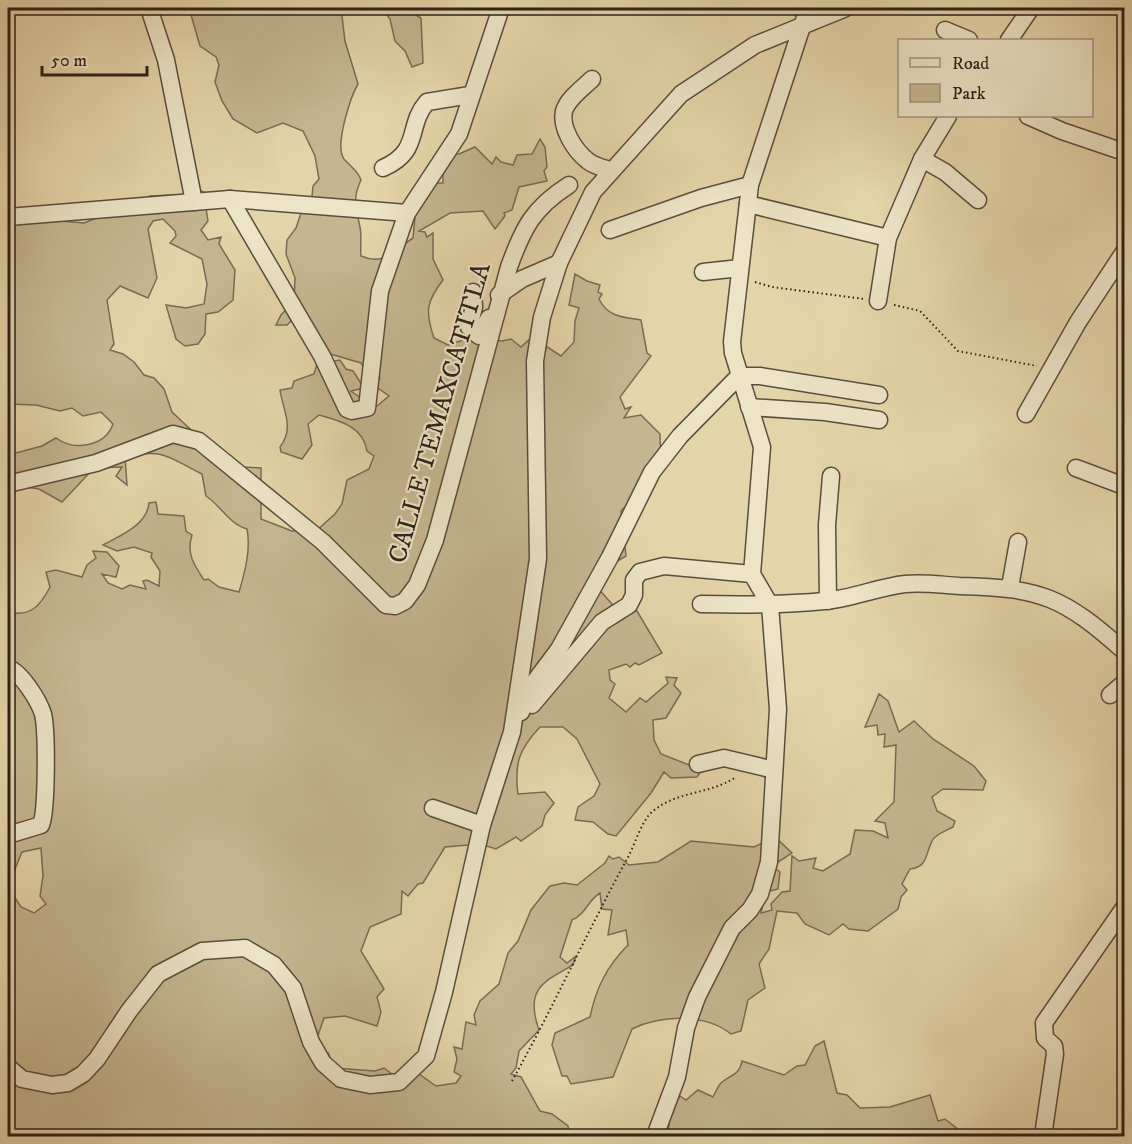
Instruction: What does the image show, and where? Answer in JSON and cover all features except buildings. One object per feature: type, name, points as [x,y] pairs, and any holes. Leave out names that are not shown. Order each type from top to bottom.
[{"type":"street","points":[[149,8],[166,60],[194,202]]},
{"type":"street","points":[[230,199],[322,356],[347,409],[364,410],[368,406],[376,310],[380,291],[407,213],[459,134],[470,95],[501,8]]},
{"type":"street","points":[[655,1137],[677,1077],[686,1028],[697,997],[732,928],[750,910],[760,894],[769,862],[778,709],[770,605],[752,574],[762,447],[739,376],[732,342],[750,185],[808,8]]},
{"type":"street","points":[[512,732],[538,559],[535,361],[542,317],[559,263],[593,192],[681,94],[755,45],[846,8]]},
{"type":"street","points":[[1010,39],[1030,8]]},
{"type":"street","points":[[945,30],[967,39]]},
{"type":"street","points":[[592,79],[574,96],[564,110],[563,123],[574,146],[589,162],[610,171]]},
{"type":"street","points":[[383,168],[394,163],[412,142],[421,109],[427,102],[470,95]]},
{"type":"street","points":[[878,301],[888,238],[922,159],[947,117]]},
{"type":"street","points":[[1030,117],[1062,131],[1125,152]]},
{"type":"street","points":[[922,159],[945,172],[978,200]]},
{"type":"street","name":"CALLE TEMAXCATITLA","points":[[8,484],[96,463],[173,434],[199,441],[323,542],[386,605],[395,606],[405,601],[417,585],[435,540],[503,291],[522,232],[552,196],[569,185]]},
{"type":"street","points":[[610,230],[701,198],[750,185]]},
{"type":"street","points":[[8,217],[230,199],[407,213]]},
{"type":"street","points":[[748,204],[888,238]]},
{"type":"street","points":[[1026,414],[1078,322],[1125,252]]},
{"type":"street","points":[[473,292],[474,307],[469,327],[479,336],[488,323],[495,299],[503,291],[522,279],[559,263]]},
{"type":"street","points":[[703,272],[740,268]]},
{"type":"street","points":[[8,1067],[22,1079],[52,1085],[68,1083],[83,1074],[98,1059],[129,1011],[158,974],[202,951],[245,948],[274,965],[293,988],[311,1042],[323,1063],[341,1079],[370,1085],[399,1082],[426,1056],[431,1042],[482,825],[512,732],[535,681],[564,639],[652,472],[680,436],[739,376],[760,376],[879,395]]},
{"type":"street","points":[[749,407],[825,412],[879,420]]},
{"type":"street","points":[[1076,468],[1125,486]]},
{"type":"street","points":[[828,601],[831,476]]},
{"type":"street","points":[[1010,587],[1018,542]]},
{"type":"street","points":[[512,732],[548,683],[602,622],[629,605],[634,595],[634,580],[640,572],[664,566],[752,574]]},
{"type":"street","points":[[701,604],[770,605],[828,601],[907,583],[1010,587],[1042,594],[1065,605],[1125,651]]},
{"type":"street","points":[[8,668],[18,674],[43,716],[45,804],[41,825],[8,835]]},
{"type":"street","points":[[1110,695],[1125,683]]},
{"type":"street","points":[[698,764],[724,758],[774,770]]},
{"type":"street","points":[[433,808],[482,825]]},
{"type":"street","points":[[1043,1137],[1056,1054],[1054,1046],[1045,1038],[1044,1023],[1125,908]]},
{"type":"path","points":[[740,268],[749,280],[772,287],[878,301],[920,311],[958,351],[1051,369]]},
{"type":"path","points":[[512,1081],[551,1011],[581,945],[651,813],[673,797],[712,789],[728,782],[753,765]]},
{"type":"green space","points":[[189,8],[341,8],[345,41],[358,84],[351,99],[342,133],[341,153],[361,180],[356,193],[356,204],[361,230],[361,256],[369,259],[388,256],[413,238],[415,216],[429,183],[443,183],[443,175],[437,168],[450,154],[459,154],[475,147],[492,164],[496,157],[501,162],[513,165],[517,155],[532,154],[540,139],[545,147],[547,167],[544,171],[547,181],[519,187],[512,210],[504,213],[505,216],[495,229],[483,211],[450,213],[419,231],[425,232],[427,237],[433,233],[433,259],[443,280],[433,295],[429,307],[429,321],[434,338],[448,345],[475,336],[502,341],[511,339],[521,347],[532,337],[561,356],[574,342],[575,321],[579,308],[569,305],[575,274],[600,285],[598,292],[602,294],[599,299],[611,313],[641,320],[647,353],[651,356],[620,397],[625,409],[631,407],[624,418],[641,415],[660,434],[661,468],[621,511],[626,556],[607,567],[597,587],[618,611],[637,611],[662,653],[639,665],[635,663],[630,667],[626,664],[609,670],[610,680],[615,684],[609,698],[626,712],[640,698],[646,702],[668,683],[666,677],[677,678],[674,685],[681,693],[666,718],[653,720],[654,740],[661,754],[702,770],[697,777],[671,778],[664,772],[651,793],[616,836],[608,834],[593,822],[575,820],[578,807],[594,796],[600,784],[577,739],[563,727],[540,727],[523,750],[518,765],[517,783],[518,794],[545,792],[554,803],[545,815],[542,826],[521,841],[516,837],[496,849],[480,844],[445,847],[423,883],[418,884],[408,896],[402,891],[401,914],[370,927],[361,951],[384,989],[377,997],[381,1012],[377,1026],[345,1016],[324,1018],[314,1047],[325,1057],[328,1053],[335,1068],[375,1071],[384,1068],[392,1074],[419,1074],[436,1086],[456,1083],[461,1076],[454,1072],[457,1059],[454,1047],[462,1049],[466,1022],[476,1025],[474,1015],[480,1001],[499,984],[508,953],[518,941],[531,910],[550,886],[564,883],[577,885],[605,863],[609,856],[613,859],[619,857],[629,865],[658,862],[691,841],[754,847],[775,837],[792,853],[772,866],[780,872],[778,889],[766,892],[761,913],[772,910],[771,904],[782,892],[790,891],[792,856],[799,861],[816,858],[813,868],[823,871],[850,854],[855,830],[873,831],[888,838],[885,823],[875,821],[894,802],[896,745],[884,747],[885,734],[878,735],[877,725],[865,727],[879,694],[888,701],[899,732],[914,721],[933,739],[974,766],[986,781],[983,790],[943,789],[932,797],[937,811],[955,821],[953,827],[936,836],[923,863],[910,869],[902,884],[907,890],[901,897],[898,909],[868,931],[849,929],[843,924],[829,935],[805,924],[797,913],[777,911],[769,949],[759,964],[765,988],[748,1000],[741,1031],[731,1034],[709,1022],[683,1018],[644,1024],[632,1029],[613,1077],[571,1084],[567,1076],[562,1076],[552,1045],[555,1033],[590,1017],[603,978],[628,945],[626,930],[608,935],[612,910],[602,909],[600,893],[596,896],[581,914],[572,920],[560,957],[567,963],[576,956],[573,965],[544,983],[535,997],[535,1016],[539,1030],[519,1051],[516,1068],[511,1074],[521,1077],[540,1111],[552,1114],[568,1126],[570,1136],[8,1136],[8,887],[21,907],[34,913],[46,904],[40,896],[43,876],[41,848],[22,852],[12,876],[8,860],[7,836],[13,812],[8,811],[11,803],[8,797],[8,715],[10,711],[8,708],[8,612],[23,613],[38,605],[50,587],[46,572],[56,570],[82,577],[87,565],[96,558],[93,551],[107,552],[119,566],[116,577],[102,574],[108,583],[122,589],[130,585],[146,589],[143,581],[147,580],[159,586],[160,571],[151,557],[152,553],[134,547],[117,551],[103,545],[138,523],[144,517],[149,503],[156,502],[158,514],[184,516],[186,531],[192,535],[190,548],[194,564],[204,580],[208,579],[219,587],[239,592],[248,544],[247,529],[230,519],[206,496],[202,474],[158,454],[149,453],[125,457],[127,485],[116,476],[122,467],[94,468],[62,502],[39,489],[8,484],[8,455],[42,446],[56,438],[71,445],[96,442],[109,432],[113,424],[101,412],[83,416],[72,408],[60,411],[36,405],[8,404],[8,225],[36,219],[84,223],[150,196],[194,194],[199,190],[213,196],[205,202],[208,221],[201,230],[208,240],[221,237],[219,244],[235,270],[233,300],[218,312],[206,314],[205,334],[198,344],[185,346],[176,339],[166,305],[186,308],[204,304],[207,284],[202,259],[170,243],[176,236],[175,231],[163,219],[153,221],[148,229],[157,278],[148,298],[120,286],[107,300],[114,344],[110,350],[123,354],[134,362],[144,375],[154,378],[164,389],[172,412],[230,466],[261,468],[261,519],[292,531],[316,531],[335,514],[342,504],[347,480],[369,469],[374,456],[367,451],[365,443],[356,430],[342,422],[319,415],[308,424],[312,445],[302,459],[281,452],[280,447],[287,433],[287,419],[280,390],[292,388],[294,381],[314,374],[317,364],[321,373],[329,362],[340,360],[346,369],[353,371],[364,388],[351,391],[368,403],[377,406],[389,396],[375,386],[380,378],[366,372],[361,363],[327,353],[299,313],[287,325],[276,325],[281,315],[294,301],[295,278],[286,254],[287,240],[296,228],[303,207],[312,196],[313,186],[319,179],[315,156],[303,131],[283,123],[257,133],[233,119],[222,101],[215,82],[219,65],[216,57],[200,46]]},
{"type":"green space","points":[[382,8],[414,8],[414,14],[421,18],[423,63],[412,67],[405,51],[395,41],[390,19]]},
{"type":"green space","points":[[824,1041],[837,1093],[847,1095],[860,1108],[890,1107],[930,1095],[938,1121],[945,1119],[959,1130],[972,1134],[972,1136],[667,1136],[671,1113],[680,1096],[686,1100],[698,1090],[713,1097],[721,1083],[739,1070],[742,1061],[784,1075],[797,1066],[805,1065],[815,1046]]}]
